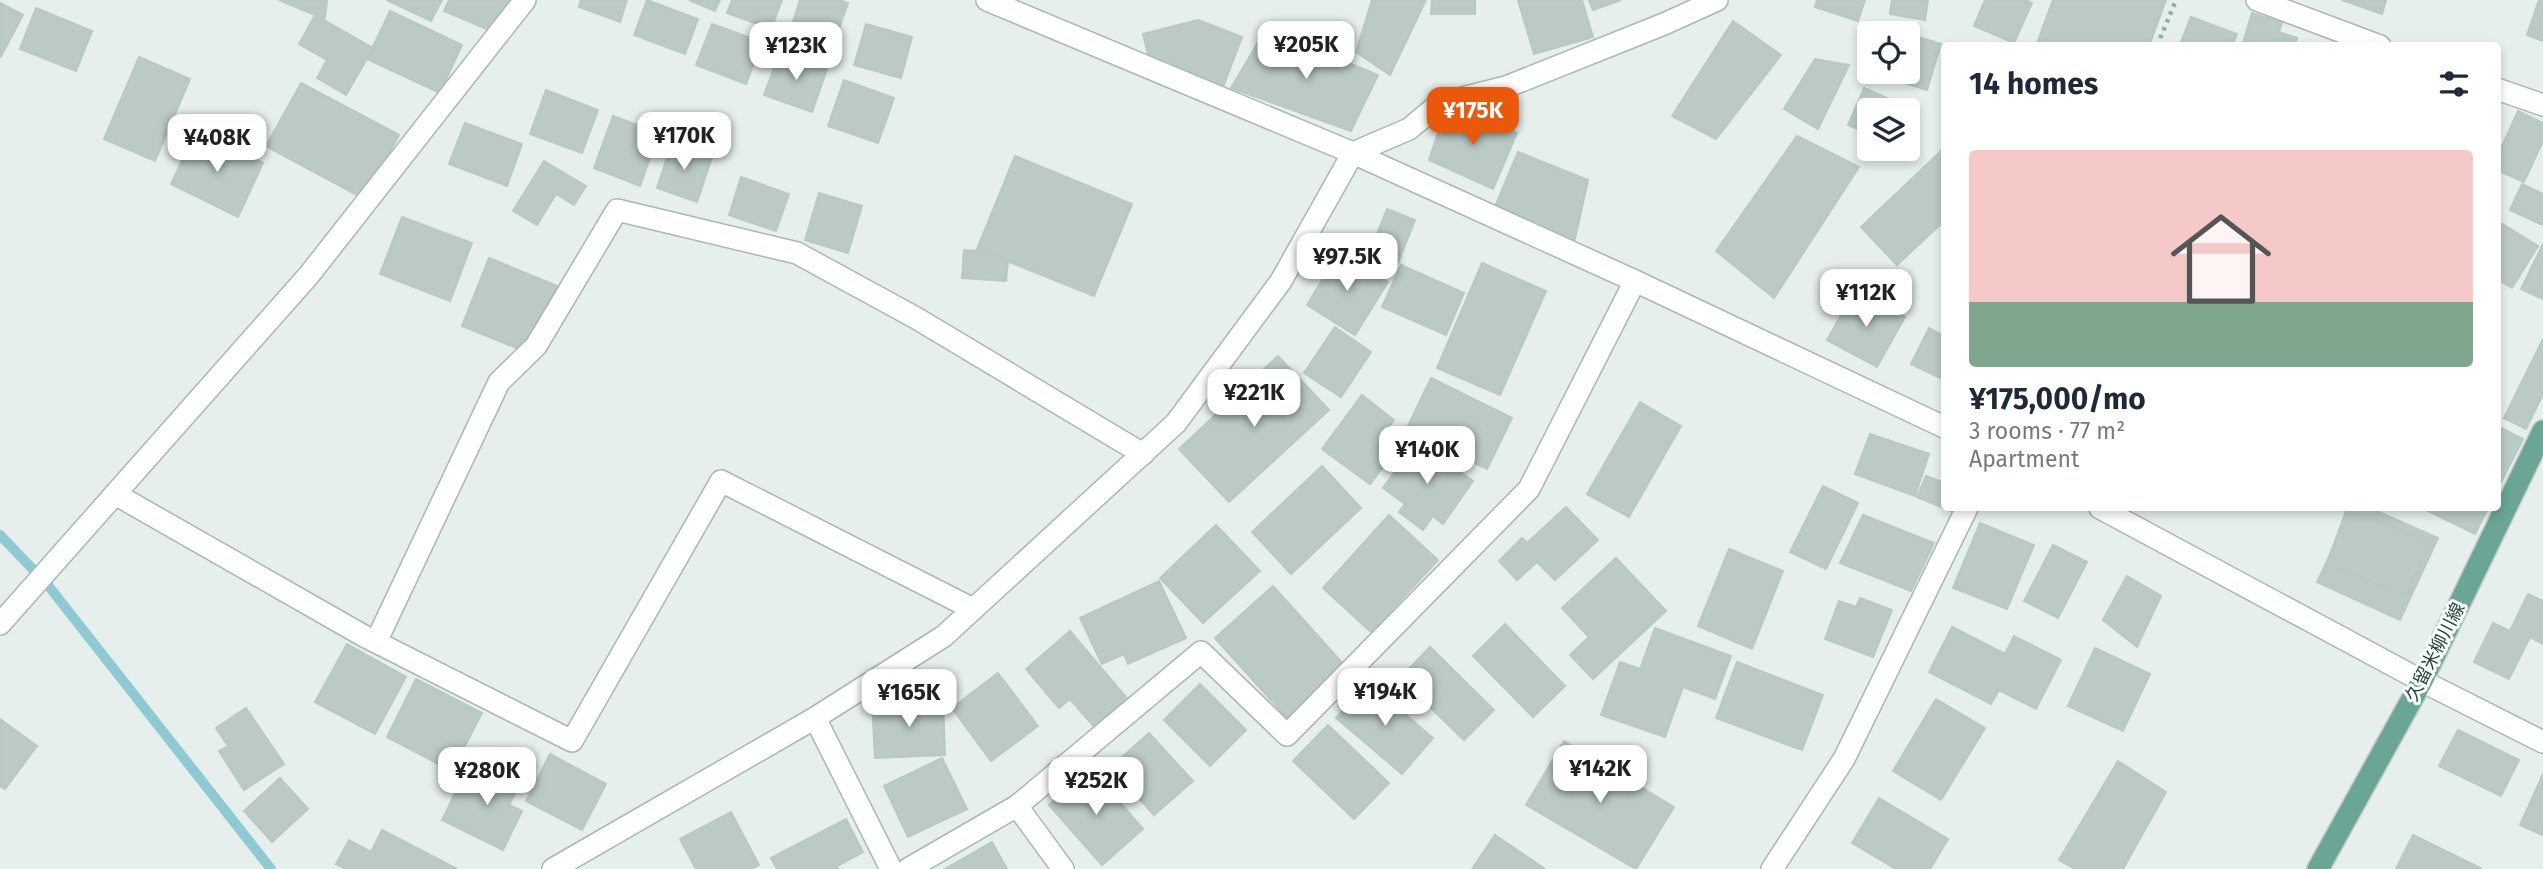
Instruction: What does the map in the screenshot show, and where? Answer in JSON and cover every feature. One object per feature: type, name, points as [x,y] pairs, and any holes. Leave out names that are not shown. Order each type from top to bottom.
[{"type":"main road","name":"久留米柳川線","points":[[2318,869],[2422,681],[2543,431]]},
{"type":"street","points":[[0,624],[309,275],[525,0]]},
{"type":"street","points":[[987,0],[1353,153],[1635,281],[1941,426]]},
{"type":"street","points":[[553,869],[815,718],[944,636],[1176,423],[1281,281],[1353,153],[1409,129],[1439,104],[1506,87],[1546,68],[1664,24],[1717,0]]},
{"type":"street","points":[[2257,0],[2369,42]]},
{"type":"street","points":[[2501,90],[2543,105]]},
{"type":"street","points":[[376,642],[499,382],[536,346],[617,210],[797,253],[916,318],[1143,454]]},
{"type":"street","points":[[908,869],[1017,806],[1202,652],[1287,735],[1529,489],[1635,281]]},
{"type":"street","points":[[115,494],[376,642],[572,741],[720,481],[972,610]]},
{"type":"street","points":[[1772,869],[1844,760],[1966,511]]},
{"type":"street","points":[[2106,511],[2422,681],[2543,742]]},
{"type":"street","points":[[815,718],[891,869]]},
{"type":"street","points":[[1017,806],[1063,869]]},
{"type":"path","points":[[2159,42],[2176,0]]},
{"type":"building","points":[[279,0],[327,0],[325,18],[315,15]]},
{"type":"building","points":[[387,0],[442,0],[431,21]]},
{"type":"building","points":[[449,0],[516,0],[501,35],[444,11]]},
{"type":"building","points":[[581,0],[627,0],[620,22],[579,7]]},
{"type":"building","points":[[647,0],[698,19],[685,54],[634,35]]},
{"type":"building","points":[[689,0],[720,0],[715,11]]},
{"type":"building","points":[[732,0],[782,0],[771,29],[727,13]]},
{"type":"building","points":[[800,0],[840,0],[848,3],[832,48],[789,34]]},
{"type":"building","points":[[1372,0],[1426,0],[1390,75],[1356,52]]},
{"type":"building","points":[[1432,0],[1475,0],[1475,14],[1431,14]]},
{"type":"building","points":[[1518,0],[1582,0],[1593,37],[1534,54]]},
{"type":"building","points":[[1589,0],[1621,0],[1593,10]]},
{"type":"building","points":[[1817,0],[1865,0],[1858,21],[1815,7]]},
{"type":"building","points":[[1892,0],[1928,0],[1925,20],[1890,14]]},
{"type":"building","points":[[1985,0],[2026,0],[2032,3],[2014,42],[1974,26]]},
{"type":"building","points":[[2053,0],[2166,0],[2150,42],[2037,42]]},
{"type":"building","points":[[2342,0],[2386,0],[2382,14]]},
{"type":"building","points":[[2539,0],[2543,0],[2543,41],[2527,35]]},
{"type":"building","points":[[0,3],[23,15],[0,58]]},
{"type":"building","points":[[36,8],[92,31],[76,71],[20,49]]},
{"type":"building","points":[[390,11],[462,45],[440,93],[367,59]]},
{"type":"building","points":[[2252,13],[2282,23],[2279,32],[2297,38],[2296,42],[2243,42]]},
{"type":"building","points":[[315,15],[373,48],[346,95],[317,78],[327,60],[299,44]]},
{"type":"building","points":[[2191,17],[2237,34],[2234,42],[2181,42]]},
{"type":"building","points":[[1198,20],[1242,37],[1223,87],[1149,58],[1143,34]]},
{"type":"building","points":[[1733,21],[1781,55],[1716,139],[1672,116]]},
{"type":"building","points":[[712,24],[762,42],[746,84],[696,65]]},
{"type":"building","points":[[866,24],[912,37],[901,78],[854,65]]},
{"type":"building","points":[[1266,29],[1378,75],[1351,131],[1231,88]]},
{"type":"building","points":[[1920,38],[1941,44],[1927,90],[1908,84],[1920,84]]},
{"type":"building","points":[[780,52],[827,69],[812,112],[764,95]]},
{"type":"building","points":[[139,57],[190,79],[155,161],[104,139]]},
{"type":"building","points":[[1815,59],[1849,65],[1818,129],[1784,109]]},
{"type":"building","points":[[844,80],[894,98],[878,143],[828,126]]},
{"type":"building","points":[[301,83],[399,135],[364,199],[266,146]]},
{"type":"building","points":[[1864,88],[1887,98],[1860,98]]},
{"type":"building","points":[[546,90],[598,110],[582,153],[530,134]]},
{"type":"building","points":[[1857,104],[1857,129],[1848,125]]},
{"type":"building","points":[[1468,109],[1517,133],[1493,189],[1429,160],[1444,115],[1463,119]]},
{"type":"building","points":[[2518,111],[2543,123],[2543,141],[2524,182],[2501,172],[2501,148]]},
{"type":"building","points":[[613,116],[659,133],[640,186],[594,168]]},
{"type":"building","points":[[465,123],[522,144],[507,186],[449,164]]},
{"type":"building","points":[[196,131],[263,163],[238,217],[171,184]]},
{"type":"building","points":[[1797,136],[1859,167],[1774,298],[1716,251]]},
{"type":"building","points":[[672,143],[712,157],[697,202],[657,188]]},
{"type":"building","points":[[1941,151],[1941,224],[1897,265],[1861,227]]},
{"type":"building","points":[[1518,152],[1588,180],[1574,243],[1494,209]]},
{"type":"building","points":[[1015,156],[1132,204],[1094,296],[977,249]]},
{"type":"building","points":[[544,161],[586,186],[574,205],[556,194],[537,225],[513,211]]},
{"type":"building","points":[[741,177],[789,194],[776,231],[729,215]]},
{"type":"building","points":[[2522,184],[2543,194],[2543,225],[2510,210]]},
{"type":"building","points":[[819,193],[862,206],[848,253],[805,240]]},
{"type":"building","points":[[1387,209],[1415,220],[1395,270],[1367,259]]},
{"type":"building","points":[[402,217],[472,243],[450,301],[380,274]]},
{"type":"building","points":[[2501,223],[2538,246],[2512,288],[2501,281]]},
{"type":"building","points":[[2543,244],[2543,299],[2521,289]]},
{"type":"building","points":[[964,250],[982,251],[1008,261],[1006,281],[962,278]]},
{"type":"building","points":[[1339,252],[1388,282],[1355,335],[1307,305]]},
{"type":"building","points":[[489,258],[562,288],[534,355],[462,326]]},
{"type":"building","points":[[1482,263],[1546,291],[1500,395],[1437,368]]},
{"type":"building","points":[[1401,265],[1464,293],[1446,335],[1382,307]]},
{"type":"building","points":[[1855,290],[1905,317],[1877,367],[1827,340]]},
{"type":"building","points":[[1335,327],[1371,352],[1341,397],[1304,373]]},
{"type":"building","points":[[1929,328],[1941,334],[1941,379],[1911,364]]},
{"type":"building","points":[[2543,339],[2543,394],[2526,429],[2504,418]]},
{"type":"building","points":[[1278,356],[1329,410],[1229,502],[1179,449]]},
{"type":"building","points":[[1431,378],[1512,418],[1487,469],[1406,430]]},
{"type":"building","points":[[1362,395],[1394,420],[1379,441],[1394,453],[1370,484],[1322,449]]},
{"type":"building","points":[[1640,402],[1681,426],[1629,517],[1587,494]]},
{"type":"building","points":[[2501,428],[2523,439],[2501,482]]},
{"type":"building","points":[[1870,434],[1929,454],[1915,496],[1855,474]]},
{"type":"building","points":[[1417,441],[1473,481],[1443,524],[1433,516],[1423,530],[1399,512],[1405,504],[1383,488]]},
{"type":"building","points":[[1322,466],[1361,508],[1291,574],[1252,532]]},
{"type":"building","points":[[1926,476],[1941,482],[1941,507],[1917,497]]},
{"type":"building","points":[[1823,486],[1858,503],[1826,569],[1790,552]]},
{"type":"building","points":[[1566,507],[1598,540],[1555,580],[1537,562],[1517,580],[1499,561],[1522,538],[1527,543]]},
{"type":"building","points":[[2346,511],[2429,540],[2407,596],[2326,565]]},
{"type":"building","points":[[2351,511],[2377,511],[2438,538],[2400,620],[2317,582]]},
{"type":"building","points":[[2428,511],[2486,511],[2475,534]]},
{"type":"building","points":[[1389,515],[1438,560],[1371,632],[1323,588]]},
{"type":"building","points":[[1863,515],[1934,543],[1911,591],[1840,563]]},
{"type":"building","points":[[1980,523],[2034,545],[2007,609],[1953,588]]},
{"type":"building","points":[[1216,525],[1260,571],[1203,623],[1160,578]]},
{"type":"building","points":[[2053,545],[2087,562],[2058,618],[2024,601]]},
{"type":"building","points":[[1729,549],[1783,571],[1752,649],[1698,626]]},
{"type":"building","points":[[1616,558],[1666,611],[1593,679],[1570,655],[1589,637],[1562,608]]},
{"type":"building","points":[[2127,576],[2161,596],[2137,647],[2103,620]]},
{"type":"building","points":[[1159,581],[1186,638],[1128,664],[1124,654],[1102,664],[1080,618]]},
{"type":"building","points":[[1273,586],[1345,666],[1287,718],[1215,638]]},
{"type":"building","points":[[2528,594],[2543,601],[2543,644],[2530,637],[2509,679],[2474,662],[2493,623],[2510,631]]},
{"type":"building","points":[[1860,598],[1892,610],[1873,657],[1825,639],[1839,601],[1856,607]]},
{"type":"building","points":[[1505,624],[1565,686],[1533,717],[1473,656]]},
{"type":"building","points":[[1952,627],[2005,654],[2014,636],[2061,660],[2036,709],[1999,690],[1991,704],[1929,672]]},
{"type":"building","points":[[1655,628],[1731,656],[1715,699],[1683,687],[1665,737],[1601,715],[1620,662],[1640,669]]},
{"type":"building","points":[[1070,631],[1130,702],[1097,730],[1070,699],[1059,708],[1026,669]]},
{"type":"building","points":[[347,644],[406,677],[375,734],[315,702]]},
{"type":"building","points":[[1430,647],[1494,710],[1464,740],[1400,678]]},
{"type":"building","points":[[2095,648],[2150,674],[2123,731],[2068,706]]},
{"type":"building","points":[[1737,662],[1823,695],[1802,750],[1716,718]]},
{"type":"building","points":[[998,673],[1038,726],[991,761],[952,708]]},
{"type":"building","points":[[416,679],[482,713],[452,771],[387,737]]},
{"type":"building","points":[[1368,682],[1433,738],[1402,774],[1336,718]]},
{"type":"building","points":[[1200,684],[1246,730],[1210,766],[1164,720]]},
{"type":"building","points":[[1936,699],[1985,728],[1941,800],[1893,771]]},
{"type":"building","points":[[943,700],[945,755],[875,758],[872,703]]},
{"type":"building","points":[[246,708],[284,764],[244,790],[219,751],[228,746],[216,728]]},
{"type":"building","points":[[0,719],[37,746],[5,789],[0,786]]},
{"type":"building","points":[[1328,725],[1389,783],[1354,819],[1293,761]]},
{"type":"building","points":[[2458,730],[2519,760],[2501,796],[2439,766]]},
{"type":"building","points":[[1149,733],[1193,781],[1154,815],[1111,767]]},
{"type":"building","points":[[1564,741],[1674,807],[1636,869],[1526,805]]},
{"type":"building","points":[[550,754],[606,784],[582,830],[526,801]]},
{"type":"building","points":[[942,758],[967,809],[908,837],[884,786]]},
{"type":"building","points":[[498,761],[525,774],[509,805],[522,811],[503,850],[442,820],[462,779],[484,791]]},
{"type":"building","points":[[2118,761],[2166,792],[2123,869],[2075,869],[2059,860]]},
{"type":"building","points":[[1090,768],[1143,829],[1102,865],[1049,805]]},
{"type":"building","points":[[2543,774],[2543,835],[2520,825]]},
{"type":"building","points":[[280,778],[308,809],[272,842],[244,811]]},
{"type":"building","points":[[1879,798],[1948,839],[1930,869],[1896,869],[1852,843]]},
{"type":"building","points":[[731,812],[759,865],[751,869],[696,869],[680,839]]},
{"type":"building","points":[[846,819],[863,852],[837,866],[838,869],[777,869],[771,858]]},
{"type":"building","points":[[382,830],[457,869],[346,869],[336,864],[349,840],[371,852]]},
{"type":"building","points":[[1495,835],[1545,869],[1472,869]]},
{"type":"building","points":[[2413,835],[2482,869],[2396,869]]},
{"type":"building","points":[[992,842],[1007,869],[945,869]]},
{"type":"waterway","points":[[0,535],[47,584],[271,869]]}]
